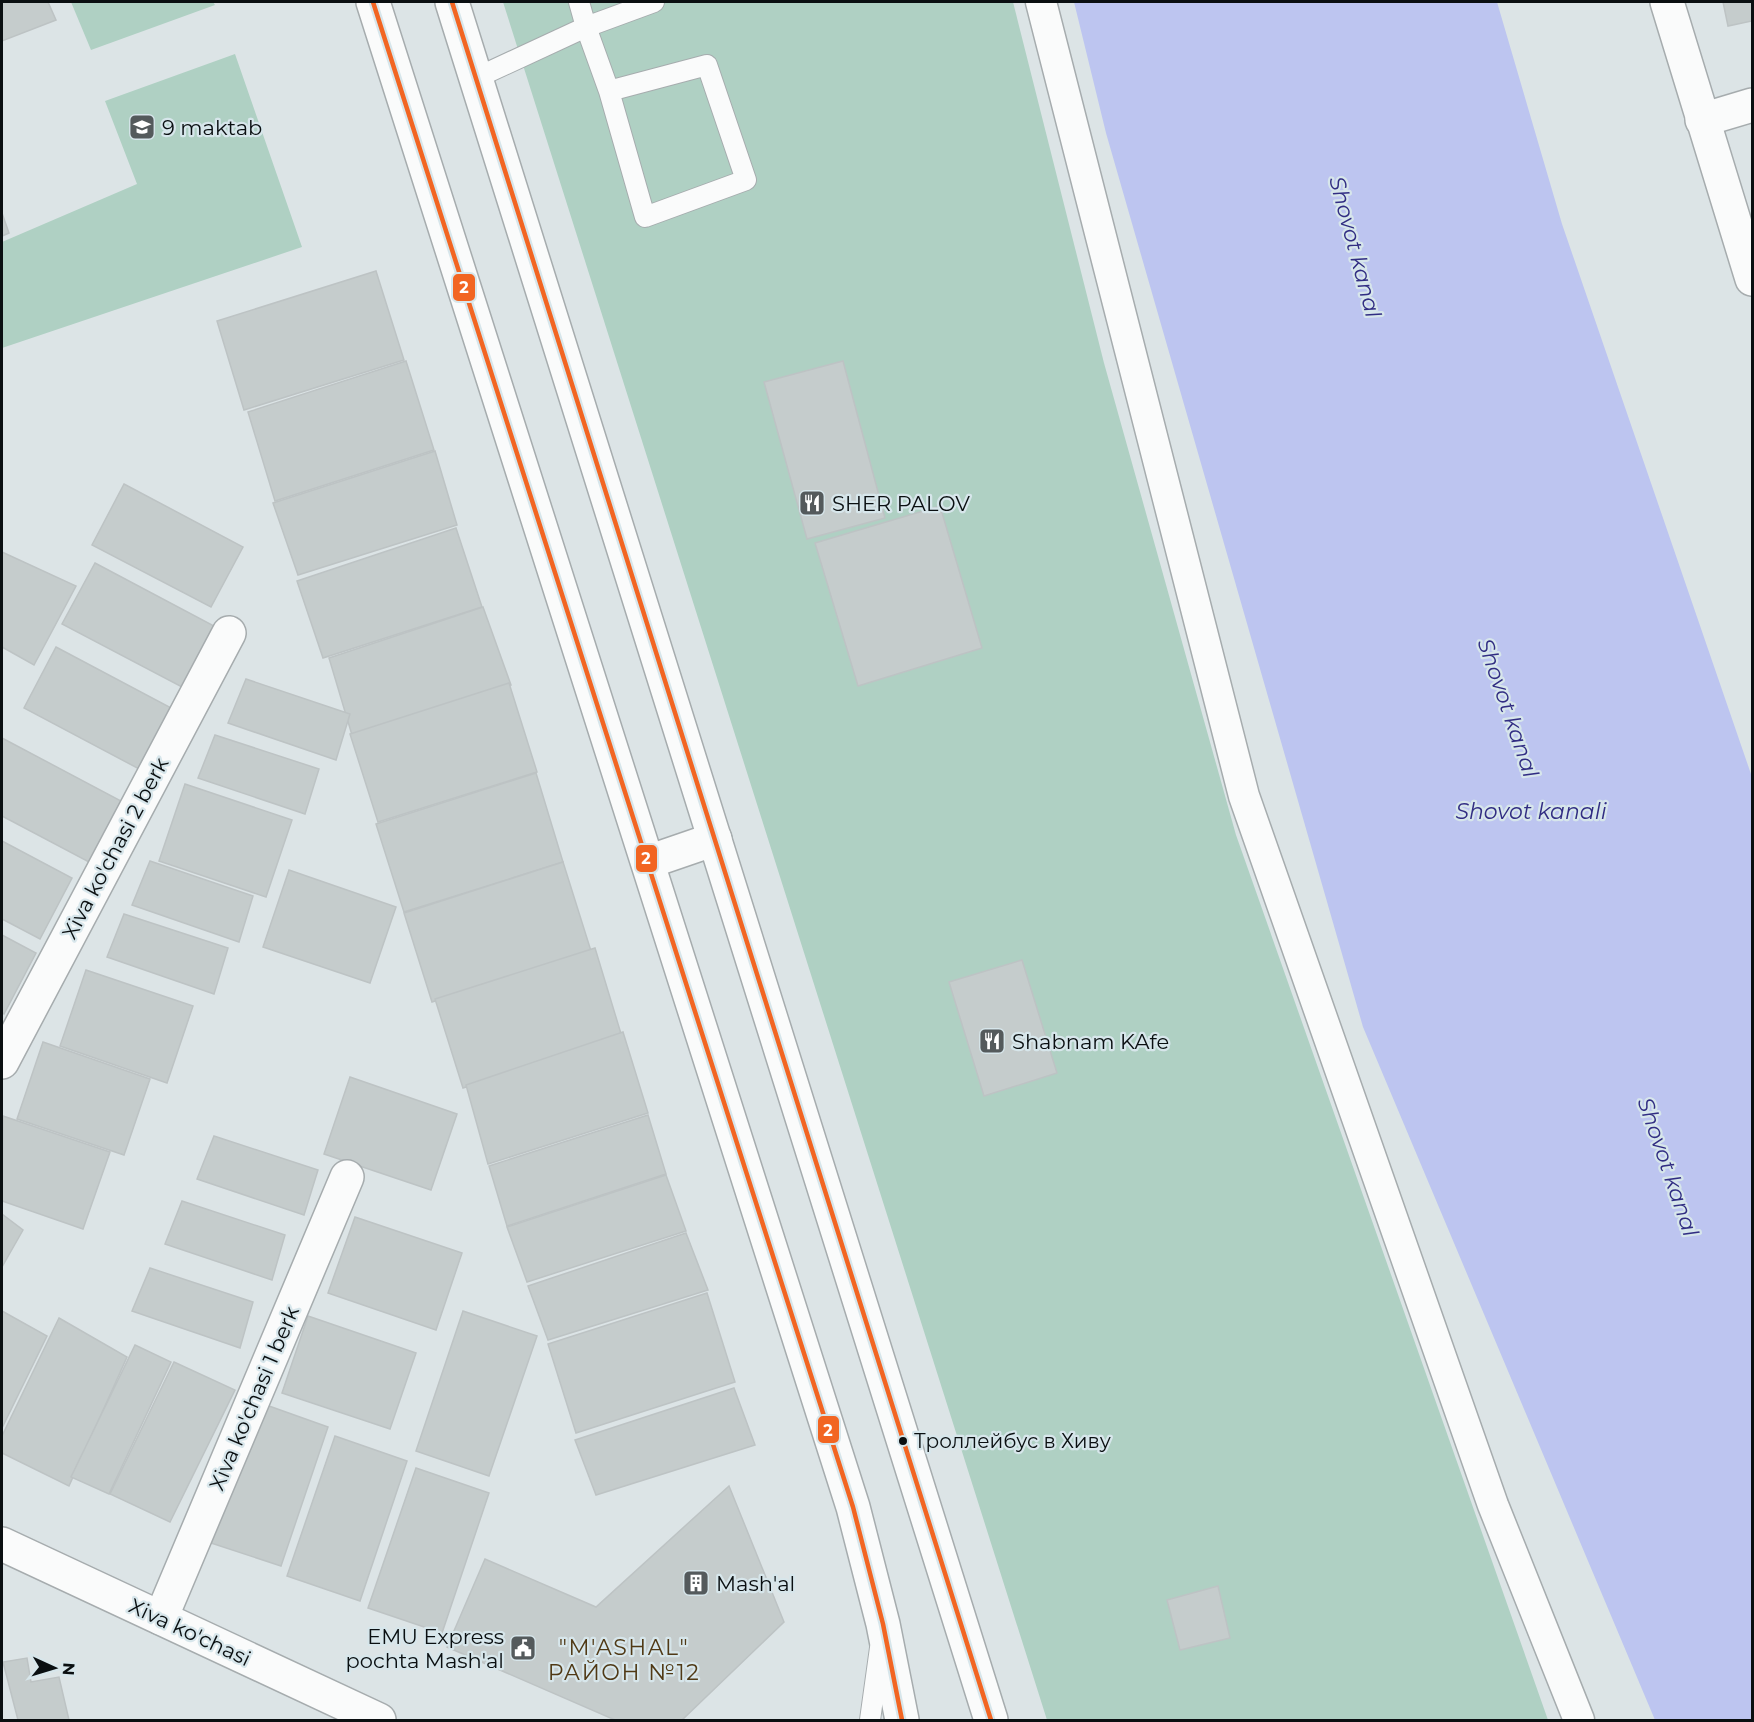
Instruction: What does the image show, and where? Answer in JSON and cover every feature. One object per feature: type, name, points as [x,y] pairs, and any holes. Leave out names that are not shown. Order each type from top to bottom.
[{"type":"main road","points":[[373,2],[853,1507],[883,1624],[902,1720]]},
{"type":"main road","points":[[452,2],[991,1720]]},
{"type":"main road","points":[[1667,2],[1752,279]]},
{"type":"main road","points":[[1702,120],[1752,105]]},
{"type":"main road","name":"Xiva ko'chasi 2 berk","points":[[2,1062],[230,633]]},
{"type":"main road","points":[[648,862],[715,838]]},
{"type":"main road","name":"Xiva ko'chasi 1 berk","points":[[161,1618],[347,1177]]},
{"type":"main road","name":"Xiva ko'chasi","points":[[2,1544],[379,1720]]},
{"type":"street","points":[[1041,2],[1244,796],[1493,1505],[1579,1720]]},
{"type":"lane","points":[[579,2],[609,91],[645,217],[746,180],[707,65],[609,91]]},
{"type":"lane","points":[[476,78],[586,27],[654,2]]},
{"type":"lane","points":[[870,1720],[883,1624]]},
{"type":"green space","points":[[71,2],[213,2],[215,5],[91,50]]},
{"type":"green space","points":[[503,2],[1013,2],[1104,363],[1236,835],[1548,1720],[1047,1720]]},
{"type":"green space","points":[[235,54],[302,247],[2,348],[2,242],[137,184],[105,101]]},
{"type":"water","name":"Shovot kanali","points":[[1074,2],[1497,2],[1562,224],[1752,777],[1752,1720],[1655,1720],[1363,1027],[1106,133]]},
{"type":"building","points":[[2,2],[48,2],[56,20],[2,41]]},
{"type":"building","points":[[1723,2],[1752,2],[1752,21],[1728,26]]},
{"type":"building","points":[[2,213],[9,233],[2,236]]},
{"type":"building","points":[[376,271],[404,360],[244,410],[217,321]]},
{"type":"building","points":[[406,361],[434,450],[275,501],[248,412]]},
{"type":"building","points":[[843,361],[885,518],[807,539],[764,382]]},
{"type":"building","points":[[435,451],[457,525],[298,575],[273,503]]},
{"type":"building","points":[[124,484],[243,547],[211,607],[92,545]]},
{"type":"building","points":[[940,506],[982,648],[858,686],[815,543]]},
{"type":"building","points":[[456,528],[482,607],[323,658],[297,581]]},
{"type":"building","points":[[2,552],[76,586],[34,665],[2,647]]},
{"type":"building","points":[[95,563],[214,626],[182,687],[62,624]]},
{"type":"building","points":[[483,607],[511,685],[352,735],[329,658]]},
{"type":"building","points":[[56,647],[175,710],[143,771],[24,708]]},
{"type":"building","points":[[246,679],[350,714],[336,760],[228,723]]},
{"type":"building","points":[[509,683],[537,772],[378,822],[350,734]]},
{"type":"building","points":[[215,735],[319,769],[305,814],[198,778]]},
{"type":"building","points":[[2,738],[121,801],[89,862],[2,816]]},
{"type":"building","points":[[536,773],[563,862],[404,912],[376,824]]},
{"type":"building","points":[[185,784],[292,820],[266,897],[159,861]]},
{"type":"building","points":[[2,841],[72,878],[40,939],[2,919]]},
{"type":"building","points":[[150,861],[253,896],[239,942],[132,905]]},
{"type":"building","points":[[563,862],[591,951],[432,1002],[404,913]]},
{"type":"building","points":[[289,870],[396,907],[370,983],[263,947]]},
{"type":"building","points":[[124,914],[228,948],[214,994],[107,957]]},
{"type":"building","points":[[2,935],[36,953],[4,1014],[2,1012]]},
{"type":"building","points":[[595,948],[622,1037],[463,1088],[435,999]]},
{"type":"building","points":[[1022,960],[1057,1073],[984,1096],[949,982]]},
{"type":"building","points":[[86,970],[193,1006],[167,1083],[60,1046]]},
{"type":"building","points":[[623,1032],[648,1113],[488,1164],[466,1085]]},
{"type":"building","points":[[43,1042],[150,1079],[124,1155],[17,1119]]},
{"type":"building","points":[[350,1077],[457,1114],[431,1190],[324,1154]]},
{"type":"building","points":[[648,1115],[666,1174],[507,1226],[489,1166]]},
{"type":"building","points":[[3,1116],[110,1152],[83,1229],[2,1201]]},
{"type":"building","points":[[214,1136],[318,1170],[304,1215],[197,1179]]},
{"type":"building","points":[[666,1175],[686,1231],[527,1282],[507,1227]]},
{"type":"building","points":[[182,1201],[285,1235],[272,1280],[165,1244]]},
{"type":"building","points":[[2,1214],[23,1230],[2,1267]]},
{"type":"building","points":[[355,1217],[462,1253],[436,1330],[328,1293]]},
{"type":"building","points":[[686,1233],[708,1290],[548,1340],[528,1286]]},
{"type":"building","points":[[150,1268],[253,1302],[240,1348],[132,1311]]},
{"type":"building","points":[[707,1293],[735,1382],[576,1433],[548,1344]]},
{"type":"building","points":[[2,1311],[47,1336],[2,1428]]},
{"type":"building","points":[[463,1311],[537,1336],[489,1476],[416,1451]]},
{"type":"building","points":[[308,1316],[416,1353],[390,1429],[282,1393]]},
{"type":"building","points":[[59,1318],[127,1357],[69,1486],[2,1453],[2,1436]]},
{"type":"building","points":[[135,1345],[171,1362],[109,1494],[71,1477]]},
{"type":"building","points":[[174,1362],[235,1390],[170,1522],[110,1494]]},
{"type":"building","points":[[734,1388],[755,1445],[596,1495],[575,1440]]},
{"type":"building","points":[[255,1401],[328,1427],[281,1566],[208,1542]]},
{"type":"building","points":[[335,1436],[407,1461],[360,1601],[287,1576]]},
{"type":"building","points":[[416,1468],[489,1493],[442,1633],[368,1608]]},
{"type":"building","name":"Mash'al","points":[[729,1486],[784,1622],[682,1720],[615,1720],[447,1647],[485,1559],[596,1607]]},
{"type":"building","points":[[1218,1586],[1230,1638],[1180,1650],[1167,1600]]},
{"type":"building","points":[[27,1658],[31,1682],[59,1677],[69,1720],[18,1720],[3,1662]]},
{"type":"transit line","name":"2","points":[[373,2],[853,1507],[883,1624],[902,1720]]},
{"type":"transit line","name":"2","points":[[452,2],[991,1720]]},
{"type":"place","name":"9 maktab","points":[[142,127]]},
{"type":"place","name":"SHER PALOV","points":[[812,503]]},
{"type":"place","name":"Shabnam KAfe","points":[[992,1041]]},
{"type":"place","name":"Троллейбус в Хиву","points":[[903,1441]]},
{"type":"place","name":"Mash'al","points":[[696,1583]]},
{"type":"place","name":"EMU Express pochta Mash'al","points":[[523,1648]]},
{"type":"district","name":"\"M'ASHAL\" РАЙОН №12","points":[[624,1660]]},
{"type":"water label","name":"Shovot kanal","points":[[1355,247]]},
{"type":"water label","name":"Shovot kanal","points":[[1508,708]]},
{"type":"water label","name":"Shovot kanal","points":[[1668,1167]]}]
